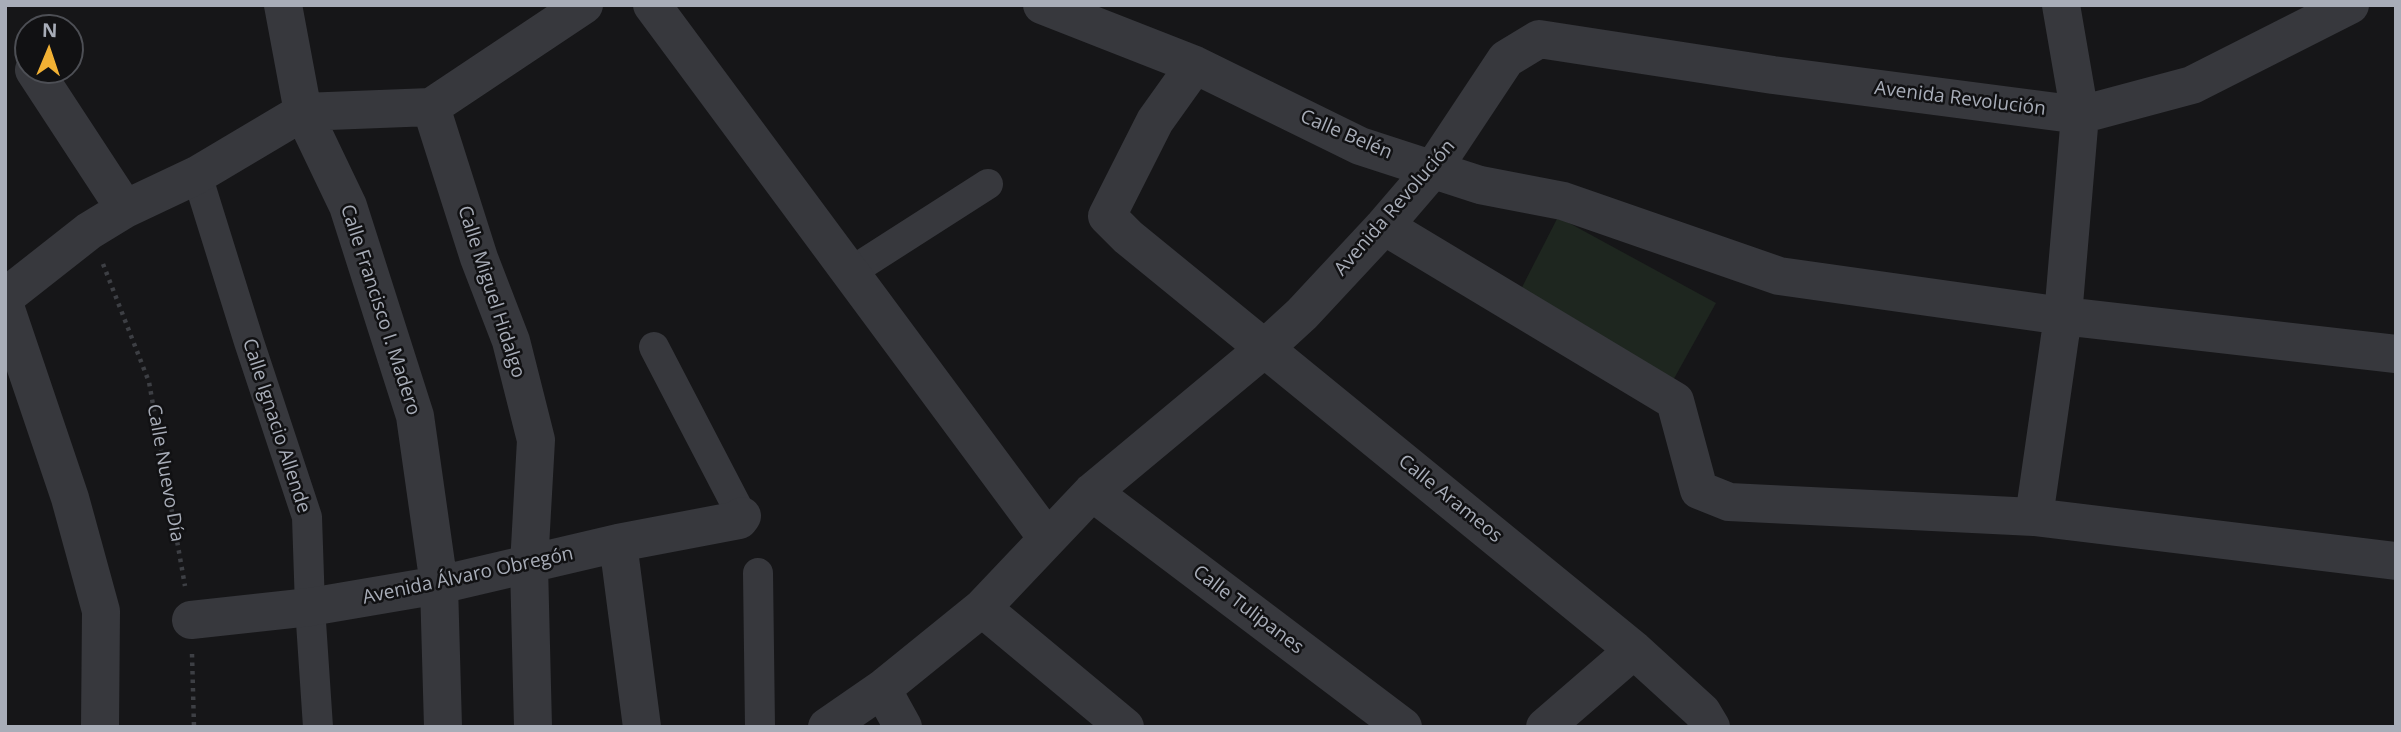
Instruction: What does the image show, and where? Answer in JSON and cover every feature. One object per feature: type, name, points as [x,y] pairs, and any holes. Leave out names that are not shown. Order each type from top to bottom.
[{"type":"street","name":"Calle Francisco I. Madero","points":[[283,5],[303,111],[348,206],[415,416],[439,585],[443,727]]},
{"type":"street","points":[[5,296],[89,230],[125,209],[197,175],[303,111],[431,107],[584,5]]},
{"type":"street","points":[[652,5],[1047,538]]},
{"type":"street","name":"Calle Belén","points":[[1042,5],[1195,65],[1360,146],[1480,185],[1563,201],[1779,276],[2063,316],[2396,354]]},
{"type":"street","points":[[2034,517],[2063,316],[2080,115],[2060,5]]},
{"type":"street","name":"Avenida Revolución","points":[[827,727],[882,689],[982,608],[1092,492],[1302,314],[1433,169],[1506,59],[1539,39],[1773,75],[2080,115],[2192,85],[2350,5]]},
{"type":"street","name":"Calle Arameos","points":[[1195,65],[1155,121],[1107,216],[1128,237],[1634,650],[1702,712],[1711,727]]},
{"type":"street","points":[[43,84],[125,209]]},
{"type":"street","name":"Calle Miguel Hidalgo","points":[[431,107],[479,258],[512,341],[536,440],[529,565],[533,727]]},
{"type":"street","name":"Calle Ignacio Allende","points":[[197,175],[307,517],[318,727]]},
{"type":"street","points":[[849,273],[988,184]]},
{"type":"street","points":[[1384,226],[1675,401],[1699,490],[1729,502],[2034,517],[2396,561]]},
{"type":"street","points":[[5,306],[70,498],[101,611],[100,727]]},
{"type":"street","points":[[654,347],[742,516]]},
{"type":"street","name":"Calle Tulipanes","points":[[1092,492],[1403,727]]},
{"type":"street","name":"Avenida Álvaro Obregón","points":[[191,620],[310,607],[439,585],[618,543],[738,520],[742,516]]},
{"type":"street","points":[[618,543],[642,727]]},
{"type":"street","points":[[758,573],[760,727]]},
{"type":"street","points":[[982,608],[1125,727]]},
{"type":"street","points":[[1545,727],[1634,650]]},
{"type":"street","points":[[882,689],[903,727]]},
{"type":"path","name":"Calle Nuevo Día","points":[[89,230],[149,382],[191,620],[194,727]]},
{"type":"shaded area","points":[[1558,217],[1716,303],[1671,384],[1517,297]]}]
